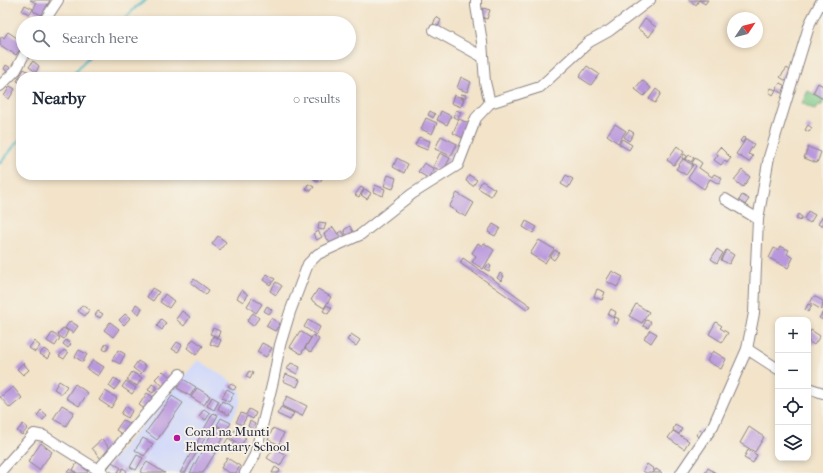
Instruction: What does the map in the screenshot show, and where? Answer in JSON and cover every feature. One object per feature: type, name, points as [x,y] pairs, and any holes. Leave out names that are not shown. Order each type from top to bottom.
[{"type":"street","points":[[48,16],[58,0]]},
{"type":"street","points":[[476,0],[485,82],[490,103]]},
{"type":"street","points":[[245,473],[255,455],[280,345],[290,312],[308,264],[318,254],[360,235],[412,194],[458,165],[476,118],[490,103],[540,88],[589,42],[609,31],[650,0]]},
{"type":"street","points":[[682,473],[713,426],[747,349],[754,313],[758,219],[769,157],[810,23],[822,0]]},
{"type":"street","points":[[434,30],[483,57]]},
{"type":"street","points":[[0,86],[16,70],[21,60]]},
{"type":"street","points":[[725,199],[758,219]]},
{"type":"street","points":[[747,349],[775,367]]},
{"type":"street","points":[[0,472],[34,434],[44,436],[101,472],[180,374]]},
{"type":"street","points":[[811,389],[823,393]]},
{"type":"shaded area","name":"Coral na Munti Elementary School","points":[[198,360],[224,376],[241,390],[240,404],[205,473],[106,473],[103,471]]},
{"type":"green space","points":[[808,91],[823,99],[822,105],[818,105],[815,110],[802,103]]},
{"type":"building","points":[[30,0],[50,0],[42,15],[33,11],[36,3]]},
{"type":"building","points":[[688,0],[699,0],[696,5]]},
{"type":"building","points":[[699,0],[708,0],[705,4]]},
{"type":"building","points":[[25,5],[33,9],[30,14],[22,11]]},
{"type":"building","points":[[483,8],[490,10],[487,19],[481,17]]},
{"type":"building","points":[[436,17],[441,20],[438,27],[433,25]]},
{"type":"building","points":[[645,19],[656,27],[649,37],[638,29]]},
{"type":"building","points":[[8,32],[16,37],[16,55],[0,45],[0,39],[2,36],[4,38]]},
{"type":"building","points":[[33,61],[39,66],[36,72],[29,67]]},
{"type":"building","points":[[6,65],[11,68],[8,72],[4,69]]},
{"type":"building","points":[[587,66],[599,74],[591,85],[579,77]]},
{"type":"building","points":[[787,68],[793,73],[786,81],[780,77]]},
{"type":"building","points":[[24,69],[29,72],[22,72]]},
{"type":"building","points":[[461,77],[471,82],[467,92],[457,88]]},
{"type":"building","points":[[642,80],[651,88],[644,96],[635,89]]},
{"type":"building","points":[[780,83],[789,88],[785,95],[776,90]]},
{"type":"building","points":[[818,83],[823,86],[823,99],[813,93]]},
{"type":"building","points":[[10,86],[15,89],[9,99],[4,96]]},
{"type":"building","points":[[771,88],[776,90],[773,95],[769,92]]},
{"type":"building","points":[[656,89],[661,93],[655,103],[649,99]]},
{"type":"building","points":[[461,94],[466,95],[465,98],[460,97]]},
{"type":"building","points":[[454,95],[464,99],[461,107],[451,103]]},
{"type":"building","points":[[456,110],[461,112],[458,119],[453,117]]},
{"type":"building","points":[[430,111],[435,114],[433,118],[428,115]]},
{"type":"building","points":[[441,111],[451,116],[447,125],[437,120]]},
{"type":"building","points":[[426,118],[437,123],[432,134],[421,129]]},
{"type":"building","points":[[459,119],[470,124],[463,138],[453,133]]},
{"type":"building","points":[[615,124],[626,131],[618,143],[607,135]]},
{"type":"building","points":[[808,125],[812,128],[809,132],[805,130]]},
{"type":"building","points":[[629,130],[634,133],[629,141],[624,137]]},
{"type":"building","points":[[441,136],[457,144],[451,156],[435,149]]},
{"type":"building","points":[[419,137],[430,141],[427,150],[415,145]]},
{"type":"building","points":[[743,137],[745,138],[743,143],[740,141]]},
{"type":"building","points":[[622,139],[632,145],[629,150],[619,144]]},
{"type":"building","points":[[746,139],[754,144],[748,154],[753,156],[749,162],[736,154]]},
{"type":"building","points":[[677,146],[684,152],[674,165],[667,160]]},
{"type":"building","points":[[720,147],[731,158],[727,163],[725,160],[721,165],[714,160],[718,155],[716,152]]},
{"type":"building","points":[[808,147],[821,152],[817,163],[804,158]]},
{"type":"building","points":[[440,153],[450,158],[443,172],[433,167]]},
{"type":"building","points":[[684,154],[687,156],[685,160],[682,158]]},
{"type":"building","points":[[689,155],[694,158],[691,162],[686,159]]},
{"type":"building","points":[[397,158],[408,164],[404,173],[393,167]]},
{"type":"building","points":[[695,158],[702,163],[699,168],[712,177],[714,174],[722,178],[719,184],[710,179],[704,189],[688,178],[696,166],[692,163]]},
{"type":"building","points":[[683,159],[693,165],[686,175],[676,169]]},
{"type":"building","points":[[424,163],[434,169],[428,178],[418,172]]},
{"type":"building","points":[[742,170],[750,177],[743,187],[734,180]]},
{"type":"building","points":[[388,175],[396,178],[393,189],[384,186]]},
{"type":"building","points":[[469,175],[477,180],[473,186],[466,181]]},
{"type":"building","points":[[566,175],[573,179],[568,188],[561,184]]},
{"type":"building","points":[[482,181],[495,189],[491,196],[478,188]]},
{"type":"building","points":[[308,184],[314,187],[311,191],[306,189]]},
{"type":"building","points":[[375,185],[385,189],[383,196],[373,192]]},
{"type":"building","points":[[361,187],[364,189],[359,197],[355,195]]},
{"type":"building","points":[[365,189],[371,193],[367,199],[361,195]]},
{"type":"building","points":[[457,193],[474,203],[466,217],[449,207]]},
{"type":"building","points":[[742,195],[749,199],[744,206],[738,202]]},
{"type":"building","points":[[808,211],[815,215],[810,223],[804,219]]},
{"type":"building","points":[[798,214],[802,217],[800,221],[796,218]]},
{"type":"building","points":[[823,216],[823,227],[818,224]]},
{"type":"building","points":[[526,221],[537,227],[533,233],[523,227]]},
{"type":"building","points":[[319,222],[326,223],[324,230],[318,229]]},
{"type":"building","points":[[493,224],[500,228],[495,236],[488,232]]},
{"type":"building","points":[[350,226],[354,234],[348,238],[344,230]]},
{"type":"building","points":[[333,227],[341,239],[332,246],[324,234]]},
{"type":"building","points":[[318,231],[322,237],[317,240],[313,234]]},
{"type":"building","points":[[342,231],[347,238],[343,240],[339,233]]},
{"type":"building","points":[[218,236],[226,242],[220,250],[212,244]]},
{"type":"building","points":[[539,240],[554,249],[545,263],[530,254]]},
{"type":"building","points":[[478,243],[482,246],[484,243],[494,250],[483,269],[472,262],[476,256],[472,253]]},
{"type":"building","points":[[780,246],[789,250],[787,254],[793,258],[788,268],[769,258],[774,248],[778,250]]},
{"type":"building","points":[[717,249],[723,253],[717,263],[711,259]]},
{"type":"building","points":[[555,250],[559,253],[554,260],[550,257]]},
{"type":"building","points":[[726,250],[734,255],[729,264],[721,260]]},
{"type":"building","points":[[463,258],[531,306],[527,310],[460,263]]},
{"type":"building","points":[[488,264],[491,266],[489,271],[485,269]]},
{"type":"building","points":[[612,271],[623,277],[617,287],[606,281]]},
{"type":"building","points":[[500,273],[504,276],[501,281],[497,278]]},
{"type":"building","points":[[267,274],[275,279],[270,285],[263,280]]},
{"type":"building","points":[[194,279],[209,290],[206,295],[191,283]]},
{"type":"building","points":[[276,282],[282,286],[276,295],[270,291]]},
{"type":"building","points":[[152,288],[159,292],[153,301],[147,297]]},
{"type":"building","points":[[318,289],[331,297],[324,308],[311,300]]},
{"type":"building","points":[[597,289],[605,292],[602,300],[594,297]]},
{"type":"building","points":[[242,290],[248,295],[243,302],[237,298]]},
{"type":"building","points":[[165,294],[174,301],[169,308],[160,302]]},
{"type":"building","points":[[814,296],[823,301],[822,310],[810,303]]},
{"type":"building","points":[[252,298],[262,304],[256,313],[247,306]]},
{"type":"building","points":[[136,304],[142,308],[139,314],[133,310]]},
{"type":"building","points":[[636,304],[649,312],[642,323],[629,316]]},
{"type":"building","points":[[808,304],[812,306],[808,312],[805,310]]},
{"type":"building","points":[[82,305],[89,310],[85,316],[78,311]]},
{"type":"building","points":[[327,305],[332,308],[328,314],[323,311]]},
{"type":"building","points":[[267,306],[272,310],[269,314],[264,311]]},
{"type":"building","points":[[611,309],[616,312],[614,318],[608,315]]},
{"type":"building","points":[[98,311],[103,314],[100,318],[95,315]]},
{"type":"building","points":[[182,311],[190,317],[184,326],[176,319]]},
{"type":"building","points":[[823,312],[823,320],[819,318]]},
{"type":"building","points":[[253,313],[259,318],[253,326],[247,321]]},
{"type":"building","points":[[125,314],[130,318],[124,325],[119,320]]},
{"type":"building","points":[[615,317],[619,319],[617,324],[613,322]]},
{"type":"building","points":[[271,318],[280,324],[275,331],[266,326]]},
{"type":"building","points":[[161,319],[166,323],[162,330],[157,326]]},
{"type":"building","points":[[308,320],[320,327],[316,335],[304,327]]},
{"type":"building","points":[[646,320],[651,322],[648,328],[643,326]]},
{"type":"building","points":[[70,321],[78,326],[73,333],[65,328]]},
{"type":"building","points":[[110,322],[119,329],[113,337],[104,330]]},
{"type":"building","points":[[716,322],[722,326],[720,328],[728,333],[722,342],[709,334]]},
{"type":"building","points":[[63,328],[68,331],[64,339],[58,335]]},
{"type":"building","points":[[213,328],[220,331],[218,337],[210,334]]},
{"type":"building","points":[[650,330],[657,334],[651,343],[644,338]]},
{"type":"building","points":[[811,330],[820,336],[814,345],[811,343]]},
{"type":"building","points":[[300,331],[311,338],[301,354],[290,347]]},
{"type":"building","points":[[52,333],[60,338],[55,346],[47,341]]},
{"type":"building","points":[[351,334],[360,340],[356,346],[347,340]]},
{"type":"building","points":[[313,335],[319,339],[311,352],[305,348]]},
{"type":"building","points":[[213,336],[221,340],[218,347],[210,344]]},
{"type":"building","points":[[193,339],[203,346],[196,355],[187,348]]},
{"type":"building","points":[[66,340],[71,344],[68,348],[63,344]]},
{"type":"building","points":[[34,341],[40,346],[35,352],[29,348]]},
{"type":"building","points":[[177,342],[182,345],[178,352],[172,349]]},
{"type":"building","points":[[106,343],[109,345],[106,351],[103,349]]},
{"type":"building","points":[[262,343],[272,348],[266,357],[257,352]]},
{"type":"building","points":[[44,349],[51,354],[48,359],[40,354]]},
{"type":"building","points":[[64,350],[68,353],[64,359],[59,356]]},
{"type":"building","points":[[79,350],[87,354],[83,362],[75,357]]},
{"type":"building","points":[[118,350],[125,354],[120,364],[112,360]]},
{"type":"building","points":[[713,351],[726,359],[721,369],[707,361]]},
{"type":"building","points":[[93,360],[104,367],[98,376],[87,369]]},
{"type":"building","points":[[138,361],[146,366],[141,374],[133,368]]},
{"type":"building","points":[[23,363],[29,370],[23,375],[17,369]]},
{"type":"building","points":[[291,363],[300,367],[297,374],[287,369]]},
{"type":"building","points":[[163,371],[170,377],[163,386],[155,379]]},
{"type":"building","points":[[249,371],[253,373],[250,379],[246,376]]},
{"type":"building","points":[[132,372],[142,378],[137,386],[127,380]]},
{"type":"building","points":[[286,374],[300,380],[297,387],[283,381]]},
{"type":"building","points":[[114,378],[120,382],[114,390],[109,386]]},
{"type":"building","points":[[183,379],[196,387],[190,396],[177,388]]},
{"type":"building","points":[[59,381],[67,386],[62,394],[54,389]]},
{"type":"building","points":[[126,381],[136,388],[132,394],[122,387]]},
{"type":"building","points":[[231,383],[236,387],[234,390],[228,386]]},
{"type":"building","points":[[75,384],[88,393],[79,406],[66,398]]},
{"type":"building","points":[[152,384],[157,387],[153,393],[148,390]]},
{"type":"building","points":[[13,387],[22,398],[10,408],[0,397]]},
{"type":"building","points":[[197,388],[210,396],[204,405],[191,397]]},
{"type":"building","points":[[227,389],[234,393],[229,402],[222,398]]},
{"type":"building","points":[[105,391],[117,398],[111,408],[99,400]]},
{"type":"building","points":[[147,393],[153,397],[145,409],[139,405]]},
{"type":"building","points":[[172,396],[183,403],[157,440],[146,432]]},
{"type":"building","points":[[287,396],[307,406],[302,416],[282,406]]},
{"type":"building","points":[[212,397],[219,401],[214,410],[207,406]]},
{"type":"building","points":[[222,401],[233,407],[229,415],[218,409]]},
{"type":"building","points":[[62,405],[74,412],[66,426],[53,419]]},
{"type":"building","points":[[126,406],[132,411],[128,418],[121,414]]},
{"type":"building","points":[[281,407],[294,413],[290,420],[277,414]]},
{"type":"building","points":[[204,409],[210,413],[206,420],[199,416]]},
{"type":"building","points":[[249,409],[256,413],[253,419],[247,416],[242,425],[236,422],[241,413],[246,415]]},
{"type":"building","points":[[41,410],[47,415],[43,420],[37,416]]},
{"type":"building","points":[[213,413],[218,415],[185,473],[180,473]]},
{"type":"building","points":[[221,418],[231,423],[226,431],[217,425]]},
{"type":"building","points":[[123,420],[130,424],[123,435],[116,430]]},
{"type":"building","points":[[250,421],[255,424],[252,429],[248,426]]},
{"type":"building","points":[[23,424],[28,428],[22,435],[17,431]]},
{"type":"building","points":[[675,425],[682,429],[679,434],[673,430]]},
{"type":"building","points":[[216,426],[226,432],[215,451],[205,445]]},
{"type":"building","points":[[749,427],[764,437],[755,452],[740,443]]},
{"type":"building","points":[[273,428],[284,433],[279,444],[268,440]]},
{"type":"building","points":[[700,429],[705,432],[701,438],[696,435]]},
{"type":"building","points":[[235,430],[246,438],[241,445],[230,437]]},
{"type":"building","points":[[673,431],[689,441],[684,449],[668,438]]},
{"type":"building","points":[[143,438],[153,444],[144,456],[135,450]]},
{"type":"building","points":[[228,438],[235,442],[231,449],[224,445]]},
{"type":"building","points":[[102,439],[111,450],[101,459],[92,448]]},
{"type":"building","points":[[41,443],[52,452],[39,470],[28,462]]},
{"type":"building","name":"Coral na Munti Elementary School","points":[[204,447],[215,453],[203,473],[190,473]]},
{"type":"building","points":[[274,448],[286,455],[280,466],[267,458]]},
{"type":"building","points":[[748,450],[757,455],[753,463],[744,458]]},
{"type":"building","points":[[137,455],[143,458],[136,470],[130,467]]},
{"type":"building","points":[[227,458],[240,466],[236,473],[230,473],[221,468]]},
{"type":"building","points":[[112,462],[121,468],[117,473],[113,473],[107,469]]},
{"type":"building","points":[[147,462],[165,473],[140,472]]},
{"type":"building","points":[[77,463],[88,471],[87,473],[77,473],[73,470]]},
{"type":"building","points":[[647,464],[654,469],[652,473],[646,473],[643,471]]},
{"type":"building","points":[[275,467],[280,470],[279,473],[272,473]]},
{"type":"building","points":[[123,468],[127,471],[126,473],[120,473]]},
{"type":"building","points":[[708,468],[716,473],[705,473]]},
{"type":"building","points":[[70,469],[76,473],[66,473]]},
{"type":"building","points":[[656,469],[662,473],[653,473]]},
{"type":"waterway","points":[[128,16],[136,7],[146,0]]},
{"type":"waterway","points":[[75,72],[86,60]]},
{"type":"waterway","points":[[0,163],[16,144]]},
{"type":"place","name":"Coral na Munti Elementary School","points":[[177,438]]}]
